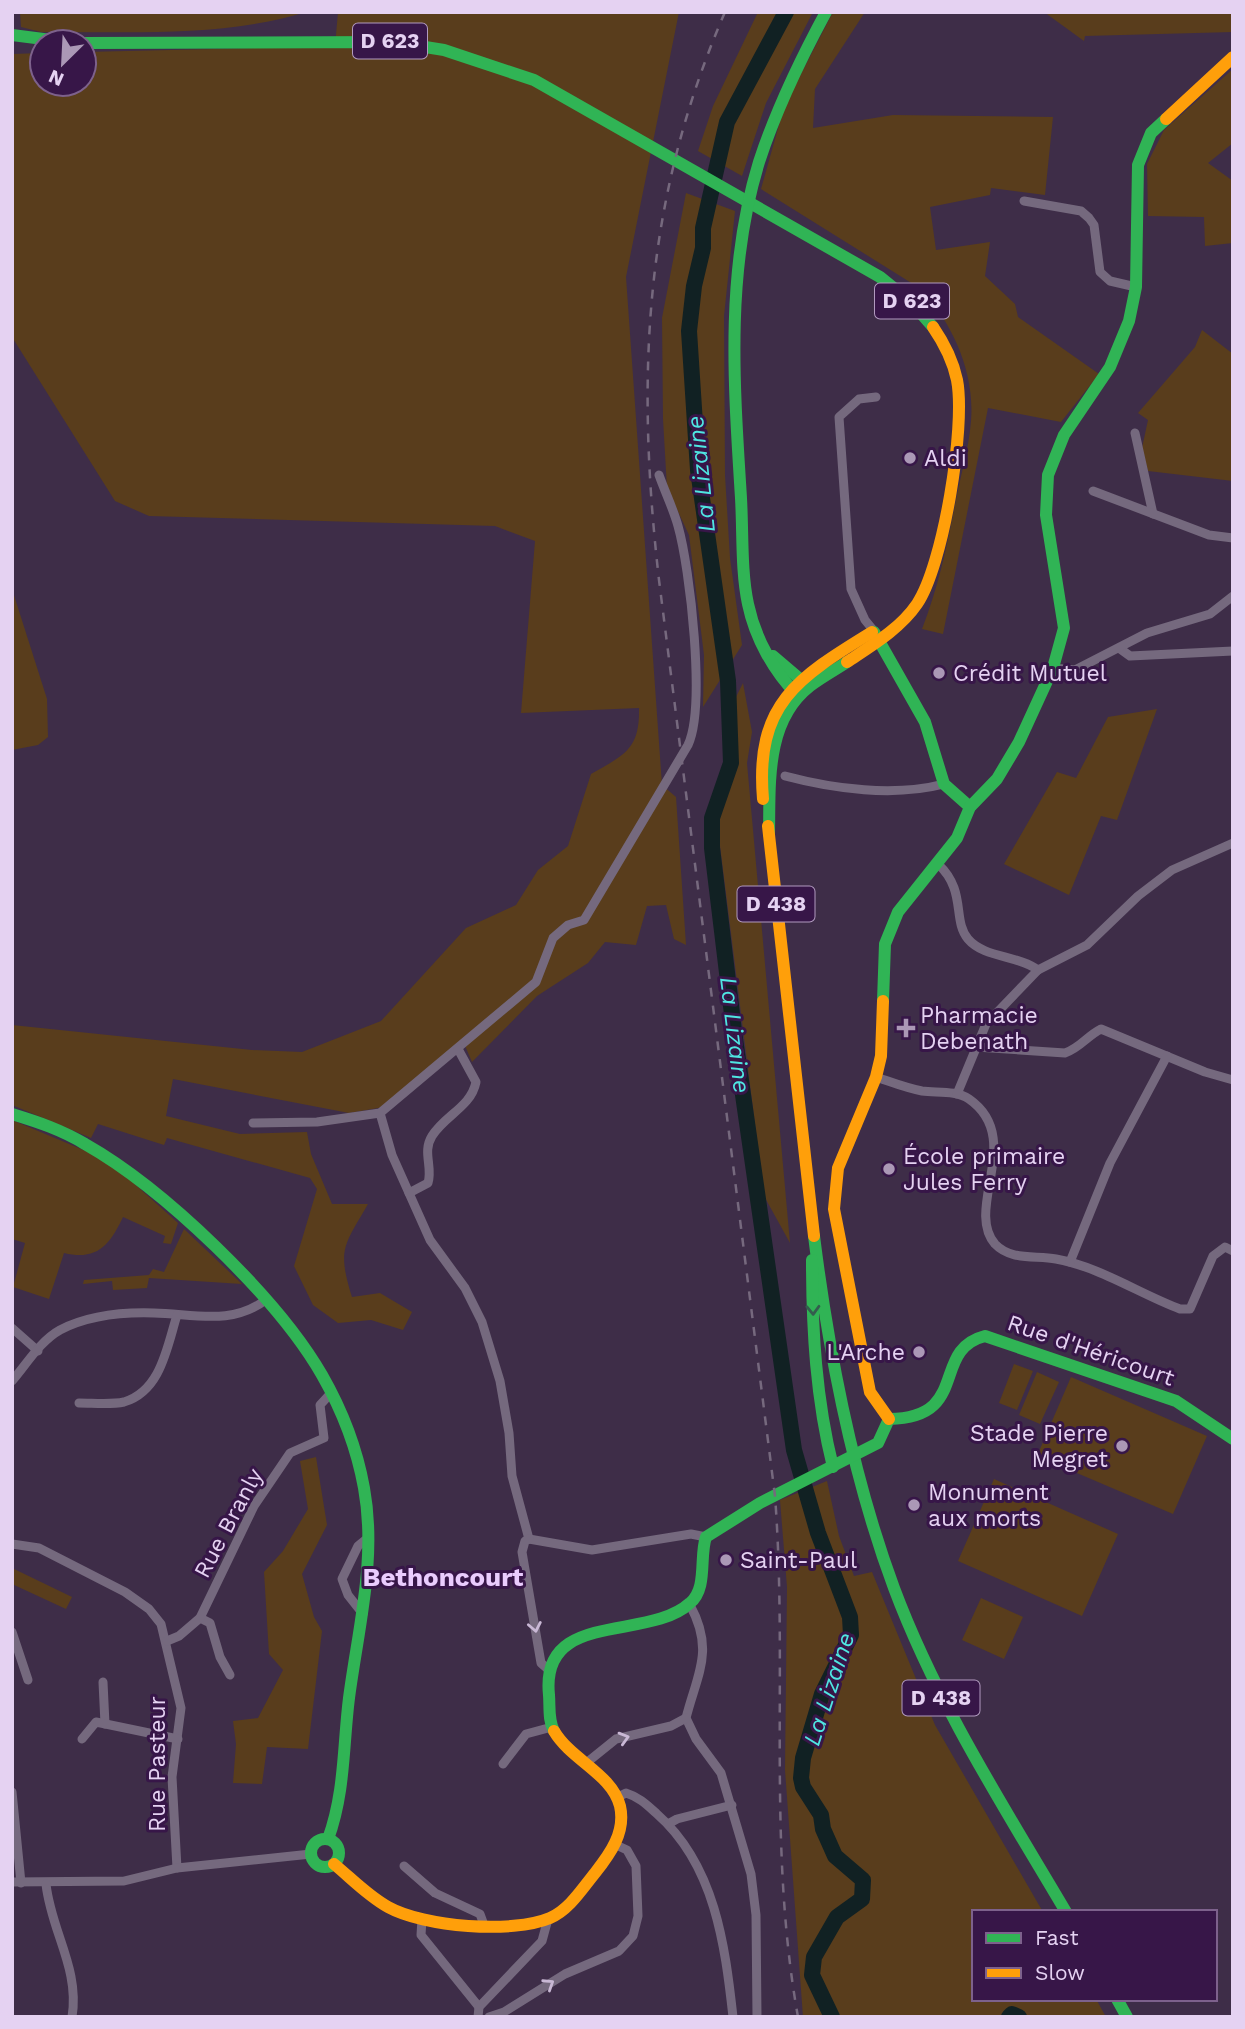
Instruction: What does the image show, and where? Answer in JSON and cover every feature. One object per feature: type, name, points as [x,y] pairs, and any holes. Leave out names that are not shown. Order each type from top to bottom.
[{"type":"street","points":[[800,687],[770,654],[752,625],[748,604],[732,346],[734,290],[750,194],[766,142],[795,70],[826,12]]},
{"type":"street","name":"D 623","points":[[98,43],[337,39],[394,41],[444,50],[534,80],[642,139],[880,277],[909,298],[932,321],[952,356],[960,385],[960,417],[932,574],[914,609],[800,687],[782,717],[773,744],[769,834]]},
{"type":"street","points":[[529,1539],[592,1550],[691,1534],[706,1537],[782,1492],[878,1443],[889,1419],[870,1392],[834,1209],[838,1168],[876,1077],[881,1056],[885,944],[898,912],[957,838],[970,807],[996,779],[1019,742],[1053,668],[1065,628],[1046,515],[1048,475],[1064,435],[1110,367],[1122,344],[1136,288],[1136,185],[1143,151],[1151,134],[1171,113],[1231,59]]},
{"type":"street","points":[[1024,201],[1081,211],[1094,225],[1100,272],[1110,281],[1136,288]]},
{"type":"street","points":[[876,397],[859,399],[839,417],[851,589],[864,620],[876,635],[925,723],[944,784],[970,807]]},
{"type":"street","points":[[1135,433],[1153,514]]},
{"type":"street","points":[[253,1123],[317,1122],[380,1113],[536,982],[553,939],[568,925],[584,920],[692,735],[696,652],[689,596],[679,528],[659,475]]},
{"type":"street","points":[[1093,491],[1209,535],[1233,538]]},
{"type":"street","points":[[1053,668],[1075,670],[1147,633],[1210,614],[1233,596]]},
{"type":"street","points":[[1119,648],[1130,656],[1233,652]]},
{"type":"street","points":[[785,776],[855,789],[900,790],[944,784]]},
{"type":"street","name":"D 438","points":[[769,834],[812,1217],[855,1456],[877,1541],[941,1698],[1065,1910]]},
{"type":"street","points":[[957,1094],[976,1047],[999,1008],[1038,970],[1087,945],[1138,896],[1172,870],[1233,843]]},
{"type":"street","points":[[938,864],[954,882],[965,936],[975,946],[1028,963],[1038,970]]},
{"type":"street","points":[[976,1047],[1065,1053],[1077,1049],[1090,1034],[1101,1029],[1233,1080]]},
{"type":"street","points":[[409,1193],[428,1183],[431,1174],[426,1155],[431,1137],[473,1096],[476,1082],[458,1049]]},
{"type":"street","points":[[1070,1262],[1110,1163],[1167,1056]]},
{"type":"street","points":[[876,1077],[922,1091],[957,1094],[969,1099],[984,1113],[995,1142],[986,1223],[992,1238],[1012,1254],[1070,1262],[1095,1270],[1140,1294],[1180,1309],[1190,1309],[1213,1256],[1225,1247],[1233,1251]]},
{"type":"street","points":[[380,1113],[392,1155],[430,1240],[465,1288],[482,1322],[500,1381],[509,1433],[512,1476],[529,1539]]},
{"type":"street","points":[[12,1114],[76,1139],[129,1170],[267,1299],[302,1340],[332,1392],[355,1449],[365,1490],[369,1580],[343,1745],[338,1818],[328,1839]]},
{"type":"street","points":[[812,1217],[816,1382],[830,1469]]},
{"type":"street","points":[[12,1381],[37,1351],[59,1331],[92,1318],[154,1313],[231,1317],[267,1299]]},
{"type":"street","points":[[79,1403],[121,1403],[138,1396],[153,1382],[177,1315]]},
{"type":"street","points":[[12,1328],[37,1351]]},
{"type":"street","name":"Rue d'Héricourt","points":[[889,1419],[917,1419],[933,1410],[941,1401],[961,1348],[968,1340],[985,1336],[1176,1401],[1233,1440]]},
{"type":"street","name":"Rue Branly","points":[[167,1641],[179,1636],[200,1618],[263,1492],[290,1453],[324,1438],[320,1405],[332,1392]]},
{"type":"street","points":[[363,1614],[348,1595],[342,1579],[358,1546],[369,1537]]},
{"type":"street","points":[[334,1864],[381,1903],[422,1919],[484,1925],[548,1919],[564,1909],[614,1844],[623,1819],[618,1797],[552,1727],[549,1670],[553,1656],[563,1646],[690,1605],[701,1583],[706,1537]]},
{"type":"street","points":[[529,1539],[525,1541],[524,1563],[541,1663],[549,1670]]},
{"type":"street","name":"Rue Pasteur","points":[[12,1544],[39,1549],[125,1592],[149,1609],[161,1624],[181,1708],[172,1777],[177,1868]]},
{"type":"street","points":[[690,1605],[699,1625],[704,1658],[686,1718],[696,1739],[721,1773],[751,1874],[757,1915],[757,2017]]},
{"type":"street","points":[[200,1618],[210,1623],[220,1657],[230,1675]]},
{"type":"street","points":[[12,1632],[28,1680]]},
{"type":"street","points":[[103,1682],[105,1724]]},
{"type":"street","points":[[585,1764],[615,1739],[671,1727],[686,1718]]},
{"type":"street","points":[[82,1739],[96,1722],[178,1739]]},
{"type":"street","points":[[503,1765],[526,1734],[552,1727]]},
{"type":"street","points":[[12,1792],[16,1882],[46,1884],[124,1881],[177,1868],[297,1858],[311,1854]]},
{"type":"street","points":[[618,1797],[626,1793],[636,1797],[668,1824],[697,1866],[713,1904],[723,1940],[733,2017]]},
{"type":"street","points":[[668,1824],[677,1819],[732,1805]]},
{"type":"street","points":[[328,1839],[336,1844],[340,1852],[334,1864],[321,1867],[314,1862],[311,1854],[316,1842],[328,1839]]},
{"type":"street","points":[[489,2017],[504,2012],[565,1974],[619,1951],[633,1936],[638,1916],[636,1866],[627,1850],[614,1844]]},
{"type":"street","points":[[404,1866],[435,1893],[480,1914],[484,1925]]},
{"type":"street","points":[[46,1884],[54,1928],[72,1975],[72,2017]]},
{"type":"street","points":[[422,1919],[421,1935],[478,2012],[542,1941],[548,1919]]},
{"type":"street","points":[[1118,2001],[1127,2017]]},
{"type":"shaded area","points":[[20,12],[306,12],[241,26],[175,31],[98,32],[98,28],[21,27]]},
{"type":"shaded area","points":[[338,12],[679,12],[626,277],[662,785],[676,797],[686,945],[674,939],[666,905],[647,906],[636,945],[605,942],[588,963],[537,996],[472,1062],[463,1041],[384,1107],[349,1113],[173,1079],[166,1116],[240,1134],[307,1132],[311,1154],[332,1204],[368,1204],[345,1248],[345,1268],[352,1297],[380,1293],[412,1312],[403,1330],[371,1320],[338,1323],[313,1305],[294,1266],[317,1189],[310,1178],[167,1138],[164,1145],[98,1124],[91,1138],[12,1105],[12,1025],[252,1050],[302,1052],[381,1021],[466,928],[516,905],[538,870],[568,846],[591,774],[628,750],[637,733],[639,708],[521,713],[535,541],[495,526],[149,516],[115,501],[12,337],[12,54],[28,53],[28,98],[98,98],[98,52],[335,46]]},
{"type":"shaded area","points":[[758,12],[813,12],[766,103],[742,176],[698,151],[713,106]]},
{"type":"shaded area","points":[[833,12],[865,12],[815,89],[813,128],[893,115],[1053,117],[1045,195],[991,188],[990,195],[930,207],[936,250],[990,242],[985,276],[1015,304],[1018,317],[1099,374],[1061,422],[988,408],[943,634],[922,629],[942,565],[970,431],[969,385],[960,350],[943,318],[921,289],[761,189],[784,107]]},
{"type":"shaded area","points":[[1044,12],[1233,12],[1233,32],[1085,36],[1084,41]]},
{"type":"shaded area","points":[[1233,69],[1233,143],[1208,163],[1233,181],[1233,243],[1205,246],[1204,217],[1148,216],[1147,164],[1164,130]]},
{"type":"shaded area","points":[[686,193],[735,211],[724,316],[725,475],[730,558],[742,645],[703,707],[704,655],[689,535],[667,488],[663,419],[662,318]]},
{"type":"shaded area","points":[[1202,330],[1233,354],[1233,481],[1148,471],[1142,448],[1148,420],[1138,413],[1195,347]]},
{"type":"shaded area","points":[[12,589],[47,699],[48,737],[38,745],[12,750]]},
{"type":"shaded area","points":[[743,683],[752,732],[747,763],[790,1243],[764,1196],[718,830],[737,751],[733,703]]},
{"type":"shaded area","points":[[1157,709],[1117,820],[1101,816],[1069,895],[1004,864],[1057,772],[1076,778],[1108,717]]},
{"type":"shaded area","points":[[12,1120],[93,1154],[128,1178],[178,1223],[171,1244],[163,1243],[165,1236],[123,1217],[113,1236],[94,1253],[64,1253],[49,1299],[13,1287],[25,1243],[12,1239]]},
{"type":"shaded area","points":[[184,1229],[242,1284],[149,1278],[147,1288],[113,1290],[112,1281],[83,1284],[84,1280],[149,1275],[153,1269],[164,1272]]},
{"type":"shaded area","points":[[1014,1364],[1033,1371],[1017,1410],[999,1403]]},
{"type":"shaded area","points":[[1037,1372],[1059,1382],[1040,1424],[1019,1415]]},
{"type":"shaded area","name":"Stade Pierre Megret","points":[[1071,1377],[1207,1436],[1173,1514],[1037,1456]]},
{"type":"shaded area","points":[[316,1457],[327,1525],[302,1574],[314,1617],[322,1631],[308,1749],[267,1747],[262,1784],[233,1783],[236,1744],[233,1721],[258,1718],[283,1670],[269,1654],[264,1572],[283,1551],[308,1509],[300,1461]]},
{"type":"shaded area","points":[[994,1479],[1118,1534],[1082,1616],[958,1561]]},
{"type":"shaded area","points":[[827,1481],[839,1536],[854,1576],[872,1572],[935,1725],[1042,1910],[972,1910],[972,2001],[1097,2001],[1106,2017],[803,2017],[785,1770],[787,1587],[780,1500]]},
{"type":"shaded area","points":[[12,1568],[72,1597],[66,1609],[12,1584]]},
{"type":"shaded area","points":[[981,1598],[1023,1617],[1004,1659],[962,1640]]},
{"type":"waterway","name":"La Lizaine","points":[[786,12],[727,122],[703,228],[703,248],[694,286],[689,331],[698,470],[728,681],[731,763],[712,818],[712,848],[735,1039],[794,1450],[818,1533],[850,1617],[851,1635],[822,1694],[803,1758],[801,1778],[803,1787],[821,1815],[823,1829],[835,1856],[863,1880],[862,1899],[837,1917],[814,1957],[812,1975],[832,2017]]},
{"type":"waterway","name":"La Lizaine","points":[[1009,2017],[1012,2014],[1019,2017]]},
{"type":"railway","points":[[725,12],[698,82],[677,152],[662,222],[648,361],[648,433],[659,580],[775,1496],[780,1626],[783,1887],[798,2017]]},
{"type":"traffic: fast","points":[[798,696],[773,665],[761,642],[751,617],[746,591],[736,414],[735,329],[741,245],[759,162],[789,86],[826,12]]},
{"type":"traffic: fast","points":[[12,35],[28,37]]},
{"type":"traffic: fast","points":[[98,43],[394,42],[444,50],[534,80],[880,277],[912,303],[933,327]]},
{"type":"traffic: fast","points":[[883,1001],[885,944],[898,912],[957,838],[970,807],[997,779],[1019,742],[1053,668],[1064,628],[1046,515],[1048,475],[1064,435],[1110,367],[1129,321],[1136,287],[1138,165],[1151,133],[1166,119]]},
{"type":"traffic: fast","points":[[874,632],[925,722],[944,784],[970,807]]},
{"type":"traffic: fast","points":[[773,656],[807,685]]},
{"type":"traffic: fast","points":[[769,834],[773,754],[785,717],[795,700],[810,686],[847,662]]},
{"type":"traffic: fast","points":[[12,1114],[50,1127],[85,1144],[116,1163],[182,1216],[248,1279],[277,1312],[302,1344],[336,1402],[361,1473],[368,1541],[365,1594],[349,1698],[341,1787],[328,1839]]},
{"type":"traffic: fast","points":[[814,1236],[844,1414],[866,1502],[894,1588],[911,1631],[951,1713],[1065,1910]]},
{"type":"traffic: fast","points":[[812,1260],[816,1364],[833,1467]]},
{"type":"traffic: fast","points":[[889,1419],[914,1416],[931,1408],[941,1396],[958,1355],[968,1344],[985,1336],[1176,1401],[1233,1439]]},
{"type":"traffic: fast","points":[[554,1731],[549,1695],[551,1668],[561,1650],[579,1638],[672,1615],[690,1603],[696,1597],[701,1581],[706,1537],[760,1503],[878,1443],[889,1419]]},
{"type":"traffic: fast","points":[[325,1839],[335,1843],[339,1853],[335,1863],[325,1867],[315,1863],[311,1853],[315,1843],[325,1839]]},
{"type":"traffic: fast","points":[[1118,2001],[1127,2017]]},
{"type":"traffic: slow","points":[[1166,119],[1233,57]]},
{"type":"traffic: slow","points":[[847,662],[894,629],[917,604],[927,585],[943,529],[955,462],[959,402],[953,366],[933,327]]},
{"type":"traffic: slow","points":[[763,799],[762,766],[766,739],[774,717],[786,697],[822,664],[872,632]]},
{"type":"traffic: slow","points":[[768,826],[814,1236]]},
{"type":"traffic: slow","points":[[883,1001],[881,1056],[876,1077],[838,1168],[834,1209],[870,1392],[889,1419]]},
{"type":"traffic: slow","points":[[334,1864],[381,1903],[423,1919],[492,1927],[534,1923],[557,1914],[575,1898],[606,1858],[619,1834],[621,1816],[616,1795],[609,1785],[570,1750],[554,1731]]},
{"type":"place","name":"Aldi","points":[[910,458]]},
{"type":"place","name":"Crédit Mutuel","points":[[939,673]]},
{"type":"place","name":"Pharmacie Debenath","points":[[906,1028]]},
{"type":"place","name":"École primaire Jules Ferry","points":[[889,1169]]},
{"type":"place","name":"L'Arche","points":[[919,1352]]},
{"type":"place","name":"Stade Pierre Megret","points":[[1122,1446]]},
{"type":"place","name":"Monument aux morts","points":[[914,1505]]},
{"type":"place","name":"Saint-Paul","points":[[726,1560]]},
{"type":"district","name":"Bethoncourt","points":[[443,1577]]}]
